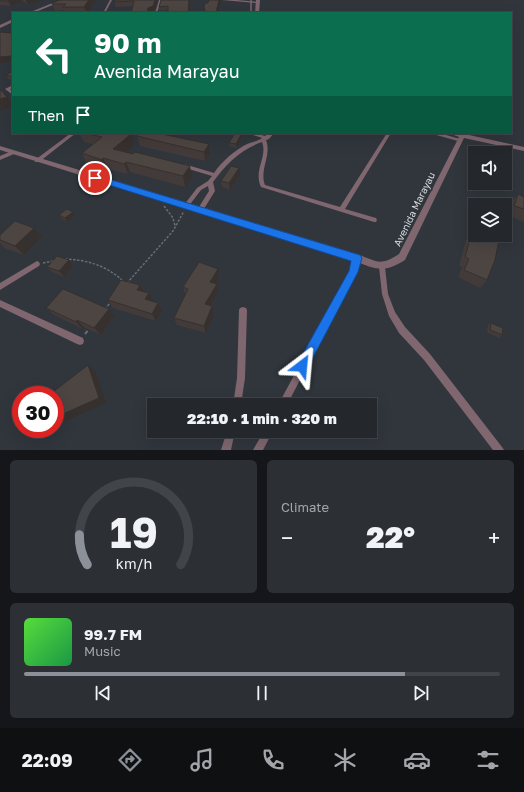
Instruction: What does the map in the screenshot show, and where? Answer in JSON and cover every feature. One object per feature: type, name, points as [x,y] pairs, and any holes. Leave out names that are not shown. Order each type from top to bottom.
[{"type":"street","points":[[33,12],[63,0]]},
{"type":"street","points":[[105,12],[111,0]]},
{"type":"street","points":[[156,12],[160,0]]},
{"type":"street","points":[[223,0],[257,1],[257,12]]},
{"type":"street","points":[[0,27],[12,21]]},
{"type":"street","points":[[12,86],[7,89],[12,93]]},
{"type":"street","points":[[37,161],[73,134]]},
{"type":"street","points":[[252,134],[265,139]]},
{"type":"street","points":[[186,206],[199,189],[210,182],[233,156],[250,145],[265,139],[271,134]]},
{"type":"street","points":[[341,210],[388,134]]},
{"type":"street","points":[[453,134],[460,138],[524,149]]},
{"type":"street","name":"Avenida Marayau","points":[[382,267],[390,265],[402,257],[460,138]]},
{"type":"street","points":[[265,139],[266,146],[260,178],[263,186],[374,220]]},
{"type":"street","points":[[0,148],[37,161],[357,258],[382,267],[385,294],[392,314],[402,330],[427,357],[499,450]]},
{"type":"street","points":[[0,158],[12,153]]},
{"type":"street","points":[[179,165],[215,175]]},
{"type":"street","points":[[200,210],[212,191],[210,182]]},
{"type":"street","points":[[286,398],[353,272],[357,258]]},
{"type":"street","points":[[0,287],[37,264]]},
{"type":"street","points":[[0,303],[80,341]]},
{"type":"street","points":[[238,398],[241,371],[243,310]]},
{"type":"street","points":[[226,450],[229,438]]},
{"type":"street","points":[[258,450],[265,438]]},
{"type":"lane","points":[[250,1],[251,12]]},
{"type":"lane","points":[[439,134],[460,138]]},
{"type":"path","points":[[159,198],[173,218],[175,227]]},
{"type":"path","points":[[65,260],[88,262],[102,266],[114,273],[126,284],[175,227],[186,206]]},
{"type":"path","points":[[37,264],[58,260]]},
{"type":"path","points":[[103,312],[112,301]]},
{"type":"path","points":[[80,341],[94,324]]},
{"type":"building","points":[[60,0],[89,0],[84,7],[63,7],[66,4],[52,4]]},
{"type":"building","points":[[115,0],[155,0],[153,6],[148,8],[147,12],[131,12],[134,1],[114,2]]},
{"type":"building","points":[[161,0],[189,0],[188,12],[168,12],[168,6],[159,7]]},
{"type":"building","points":[[209,0],[219,0],[216,12],[206,12],[204,8],[205,3],[208,3]]},
{"type":"building","points":[[0,32],[12,33],[12,54],[11,56],[0,57]]},
{"type":"building","points":[[12,72],[12,77],[6,75]]},
{"type":"building","points":[[1,90],[7,97],[0,99]]},
{"type":"building","points":[[89,134],[131,134],[113,149],[133,154],[135,152],[190,166],[183,176],[126,162],[124,164],[103,158],[102,160],[82,153],[102,137]]},
{"type":"building","points":[[139,134],[162,134],[209,144],[204,152],[137,136]]},
{"type":"building","points":[[234,134],[241,134],[236,144],[229,143]]},
{"type":"building","points":[[231,166],[239,168],[229,183],[221,181]]},
{"type":"building","points":[[518,194],[524,197],[524,209],[514,206]]},
{"type":"building","points":[[67,209],[73,212],[65,218],[59,215]]},
{"type":"building","points":[[15,221],[34,228],[15,246],[0,240],[0,235]]},
{"type":"building","points":[[469,242],[499,242],[495,260],[487,280],[464,270],[469,259],[465,257]]},
{"type":"building","points":[[57,256],[69,260],[59,271],[47,267]]},
{"type":"building","points":[[199,262],[218,269],[210,282],[217,284],[205,304],[212,306],[204,326],[174,318],[188,289],[183,287]]},
{"type":"building","points":[[121,280],[140,285],[137,290],[149,293],[145,299],[158,303],[152,314],[108,300]]},
{"type":"building","points":[[63,289],[109,309],[94,328],[77,320],[76,322],[46,308]]},
{"type":"building","points":[[491,323],[503,328],[502,335],[490,330]]},
{"type":"building","points":[[88,365],[99,398],[64,413],[64,386],[61,386]]},
{"type":"route","points":[[95,178],[357,258],[353,272],[302,366]]}]
